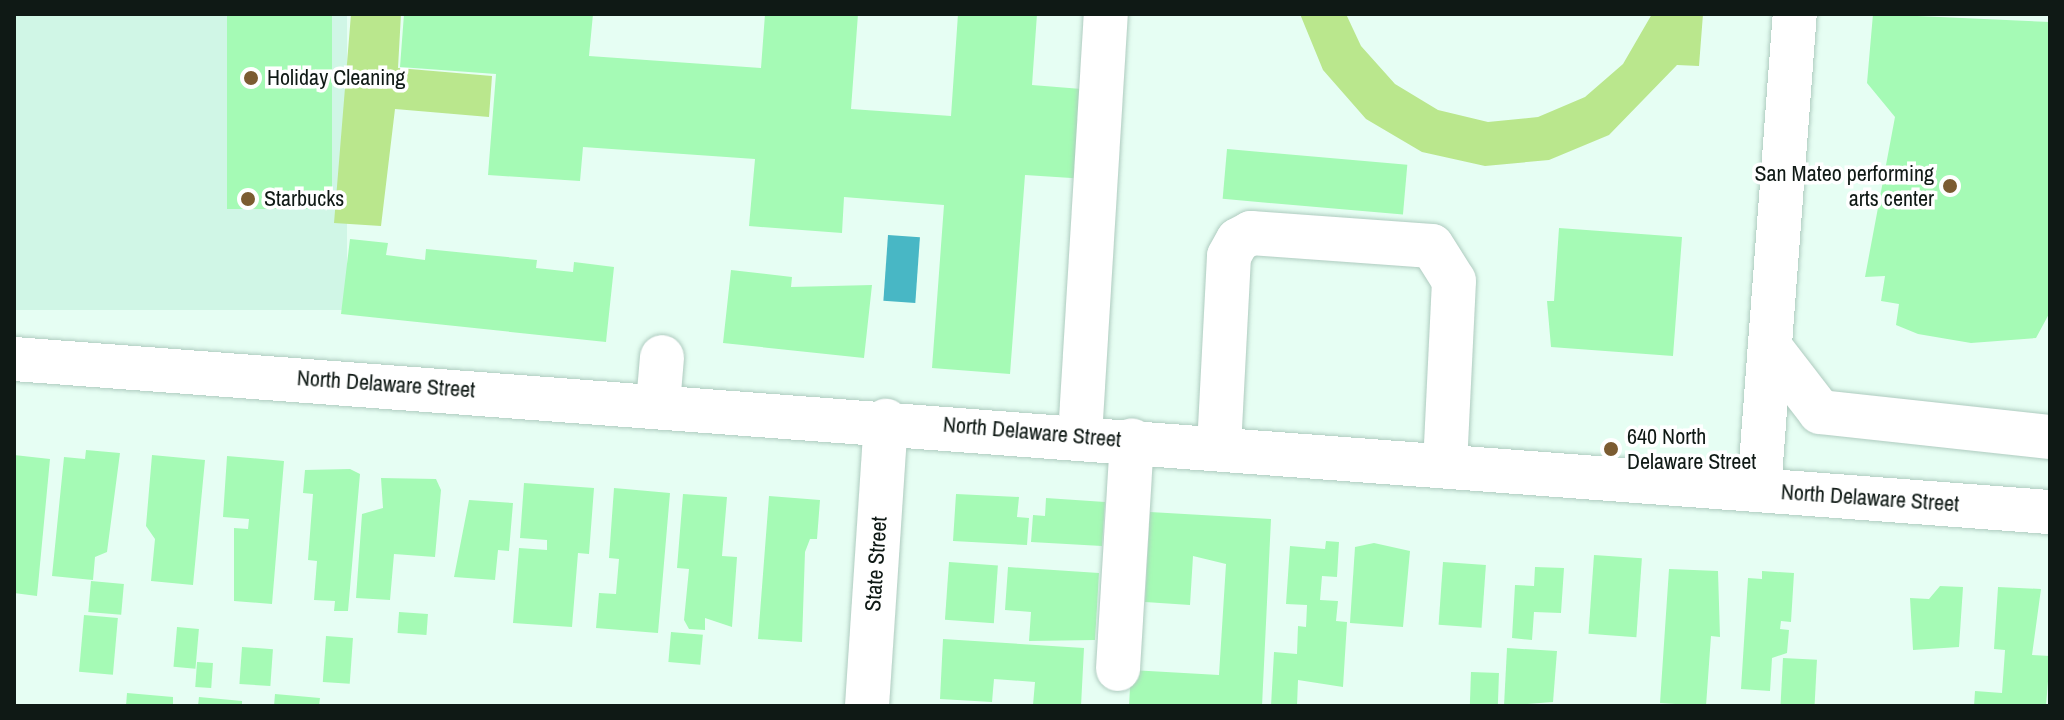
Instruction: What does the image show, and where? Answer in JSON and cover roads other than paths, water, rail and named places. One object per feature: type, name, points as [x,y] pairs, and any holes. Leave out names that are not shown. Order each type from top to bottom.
[{"type":"main road","points":[[1080,436],[1106,14]]},
{"type":"main road","points":[[1759,490],[1795,14]]},
{"type":"main road","points":[[1219,447],[1229,256],[1251,233],[1432,246],[1454,281],[1445,465]]},
{"type":"main road","points":[[1770,347],[1820,412]]},
{"type":"main road","points":[[658,404],[662,357]]},
{"type":"main road","name":"North Delaware Street","points":[[14,359],[886,421],[2050,512]]},
{"type":"main road","points":[[1765,410],[1820,412],[2050,437]]},
{"type":"main road","name":"State Street","points":[[867,706],[886,421]]},
{"type":"main road","points":[[1118,669],[1132,440]]},
{"type":"water","points":[[888,235],[920,237],[915,303],[883,301]]},
{"type":"place","name":"Holiday Cleaning","points":[[251,78]]},
{"type":"place","name":"San Mateo performing arts center","points":[[1950,186]]},
{"type":"place","name":"Starbucks","points":[[248,199]]},
{"type":"place","name":"640 North Delaware Street","points":[[1611,449]]}]
